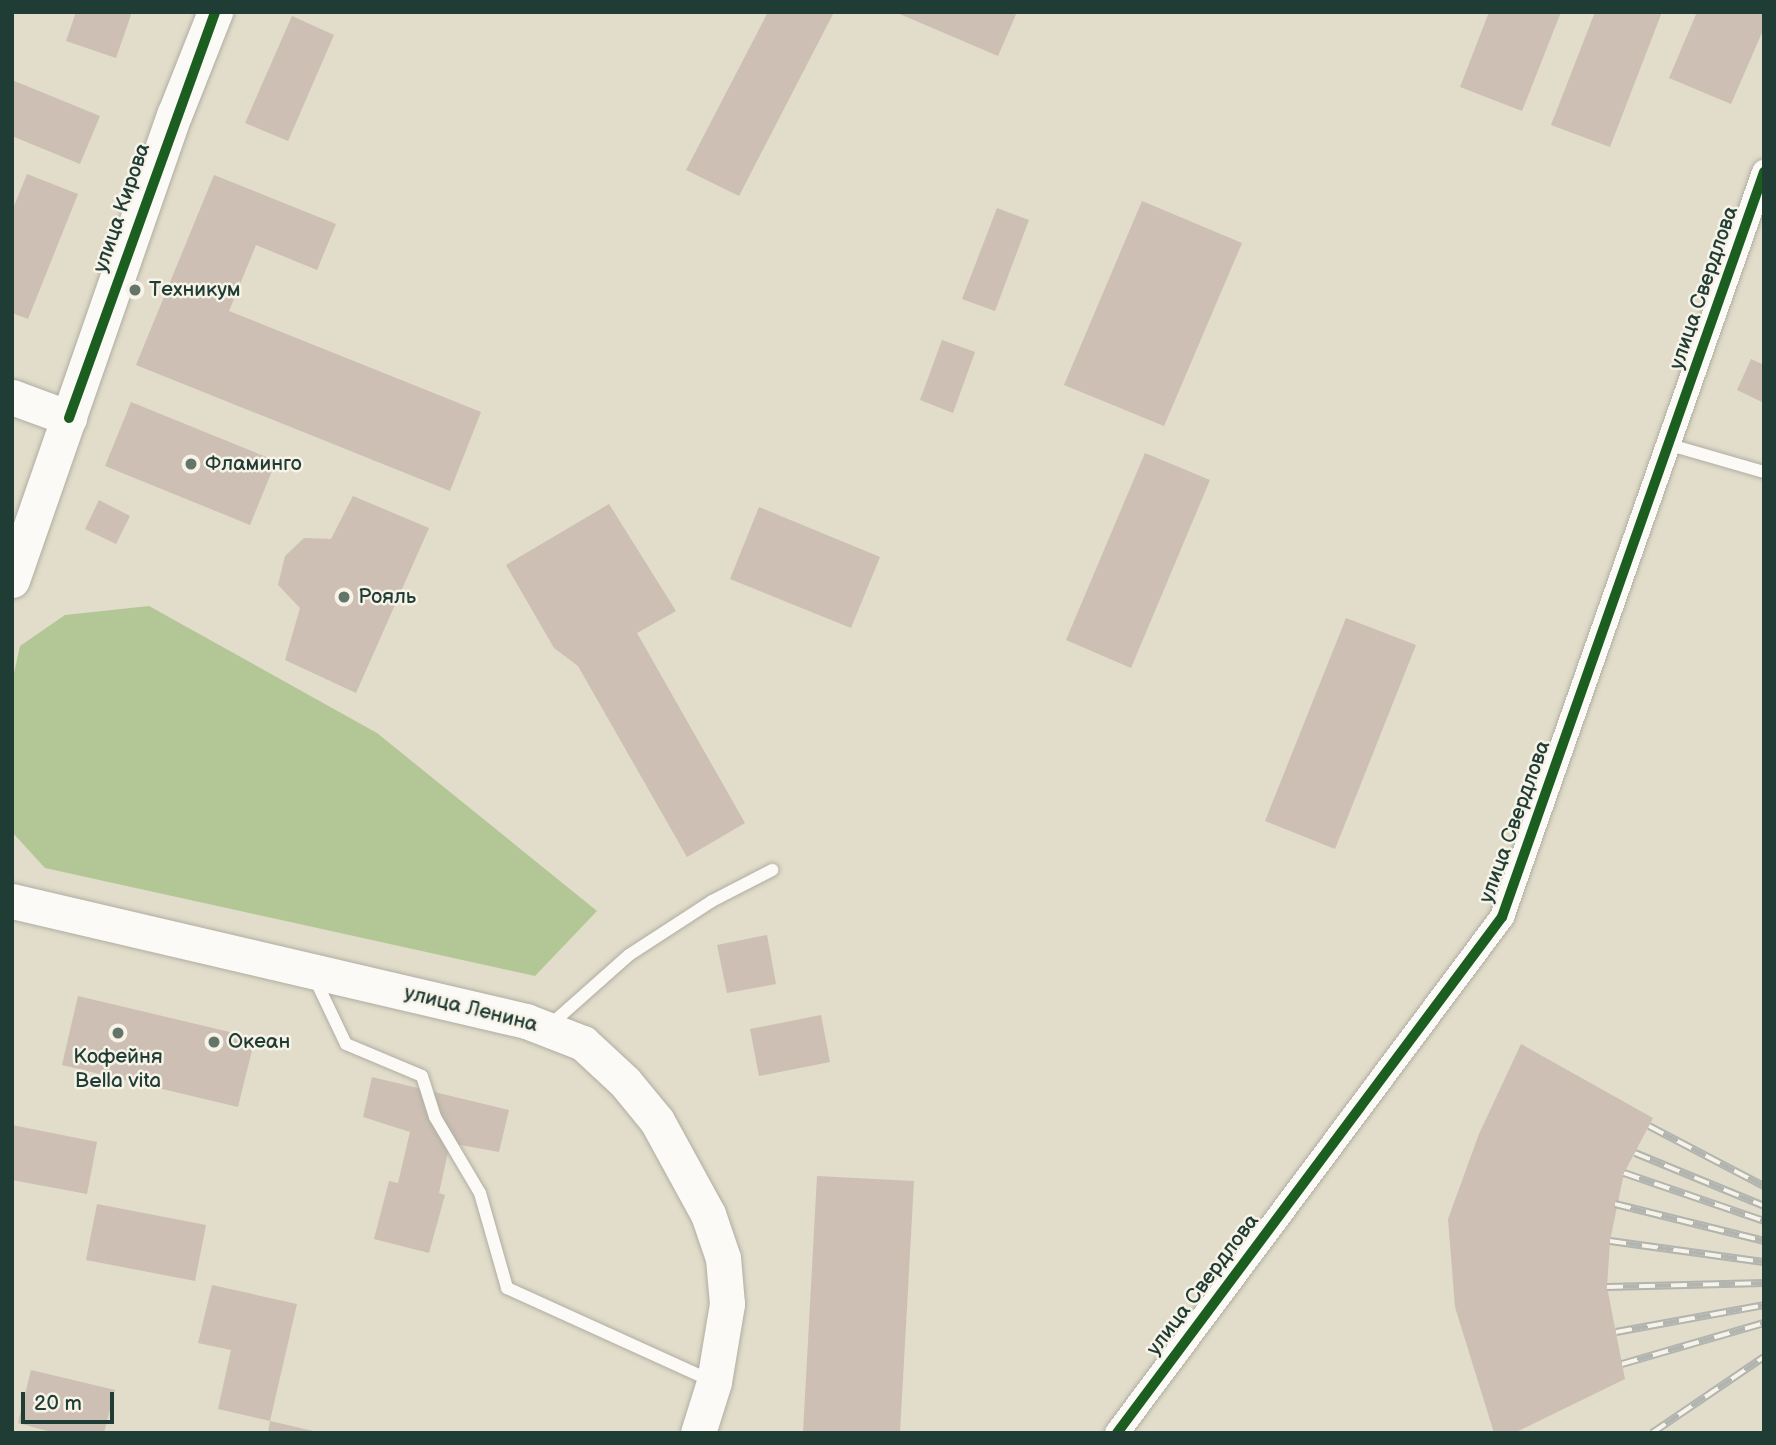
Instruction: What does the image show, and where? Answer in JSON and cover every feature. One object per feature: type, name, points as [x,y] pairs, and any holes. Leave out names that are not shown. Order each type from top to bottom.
[{"type":"main road","name":"улица Кирова","points":[[12,580],[215,12]]},
{"type":"main road","points":[[12,397],[69,418]]},
{"type":"main road","points":[[12,880],[54,910]]},
{"type":"main road","name":"улица Ленина","points":[[12,901],[311,970],[547,1029],[583,1043],[625,1082],[657,1121],[708,1214],[723,1258],[727,1304],[714,1382],[698,1433]]},
{"type":"street","name":"улица Свердлова","points":[[1116,1433],[1502,917],[1764,172]]},
{"type":"lane","points":[[1670,445],[1764,472]]},
{"type":"lane","points":[[547,1029],[629,955],[712,901],[772,870]]},
{"type":"lane","points":[[311,970],[346,1044],[422,1076],[435,1117],[480,1192],[507,1288],[714,1382]]},
{"type":"green space","points":[[149,606],[377,733],[597,911],[535,976],[45,868],[12,832],[12,682],[20,646],[65,615]]},
{"type":"building","points":[[76,12],[132,12],[116,58],[66,41]]},
{"type":"building","points":[[768,12],[834,12],[739,196],[686,170]]},
{"type":"building","points":[[895,12],[1017,12],[998,56]]},
{"type":"building","points":[[1489,12],[1561,12],[1522,111],[1460,87]]},
{"type":"building","points":[[1595,12],[1662,12],[1610,147],[1551,125]]},
{"type":"building","points":[[1697,12],[1764,12],[1764,28],[1731,104],[1669,78]]},
{"type":"building","points":[[292,16],[334,35],[288,141],[245,123]]},
{"type":"building","points":[[12,80],[100,116],[80,164],[12,136]]},
{"type":"building","points":[[27,174],[78,194],[28,319],[12,313],[12,211]]},
{"type":"building","points":[[214,175],[336,224],[317,270],[256,245],[229,311],[481,412],[450,491],[136,365]]},
{"type":"building","points":[[1142,201],[1242,243],[1164,426],[1064,385]]},
{"type":"building","points":[[997,208],[1029,220],[995,311],[962,299]]},
{"type":"building","points":[[942,340],[975,352],[953,413],[920,400]]},
{"type":"building","points":[[1751,359],[1764,365],[1764,403],[1737,390]]},
{"type":"building","name":"Фламинго","points":[[131,402],[276,461],[250,525],[105,466]]},
{"type":"building","points":[[1145,453],[1210,480],[1131,668],[1066,640]]},
{"type":"building","name":"Рояль","points":[[353,496],[429,528],[356,693],[285,660],[300,608],[278,585],[285,556],[304,538],[331,539]]},
{"type":"building","points":[[99,500],[130,516],[116,544],[85,529]]},
{"type":"building","points":[[609,504],[676,611],[637,633],[745,823],[687,857],[578,666],[554,648],[506,565]]},
{"type":"building","points":[[759,507],[880,557],[851,628],[730,579]]},
{"type":"building","points":[[1346,618],[1416,645],[1335,849],[1265,821]]},
{"type":"building","points":[[767,935],[776,984],[727,993],[717,945]]},
{"type":"building","points":[[78,996],[255,1038],[238,1107],[62,1065]]},
{"type":"building","points":[[821,1015],[830,1062],[759,1076],[750,1029]]},
{"type":"building","points":[[1521,1044],[1653,1118],[1624,1173],[1610,1241],[1607,1287],[1625,1379],[1514,1433],[1494,1433],[1455,1307],[1448,1219],[1479,1134]]},
{"type":"building","points":[[372,1077],[509,1110],[499,1152],[450,1143],[439,1193],[445,1195],[429,1253],[374,1239],[389,1181],[398,1183],[410,1132],[363,1117]]},
{"type":"building","points":[[12,1125],[97,1142],[87,1194],[12,1180]]},
{"type":"building","points":[[817,1176],[914,1181],[900,1433],[803,1433]]},
{"type":"building","points":[[97,1204],[206,1225],[195,1281],[86,1260]]},
{"type":"building","points":[[212,1285],[297,1304],[270,1421],[218,1409],[231,1350],[198,1343]]},
{"type":"building","points":[[31,1370],[115,1390],[104,1433],[55,1433],[18,1423]]},
{"type":"building","points":[[270,1421],[318,1432],[318,1433],[268,1433]]},
{"type":"railway","points":[[1649,1126],[1764,1186]]},
{"type":"railway","points":[[1635,1153],[1764,1206]]},
{"type":"railway","points":[[1624,1173],[1764,1221]]},
{"type":"railway","points":[[1615,1204],[1764,1241]]},
{"type":"railway","points":[[1610,1241],[1764,1262]]},
{"type":"railway","points":[[1607,1287],[1764,1283]]},
{"type":"railway","points":[[1616,1332],[1764,1305]]},
{"type":"railway","points":[[1622,1364],[1764,1323]]},
{"type":"railway","points":[[1652,1433],[1764,1357]]},
{"type":"cycle path","points":[[69,418],[215,12]]},
{"type":"cycle path","points":[[1117,1433],[1502,917],[1764,172]]},
{"type":"place","name":"Техникум","points":[[135,290]]},
{"type":"place","name":"Фламинго","points":[[191,464]]},
{"type":"place","name":"Рояль","points":[[344,597]]},
{"type":"place","name":"Кофейня Bella vita","points":[[118,1033]]},
{"type":"place","name":"Океан","points":[[214,1042]]}]
